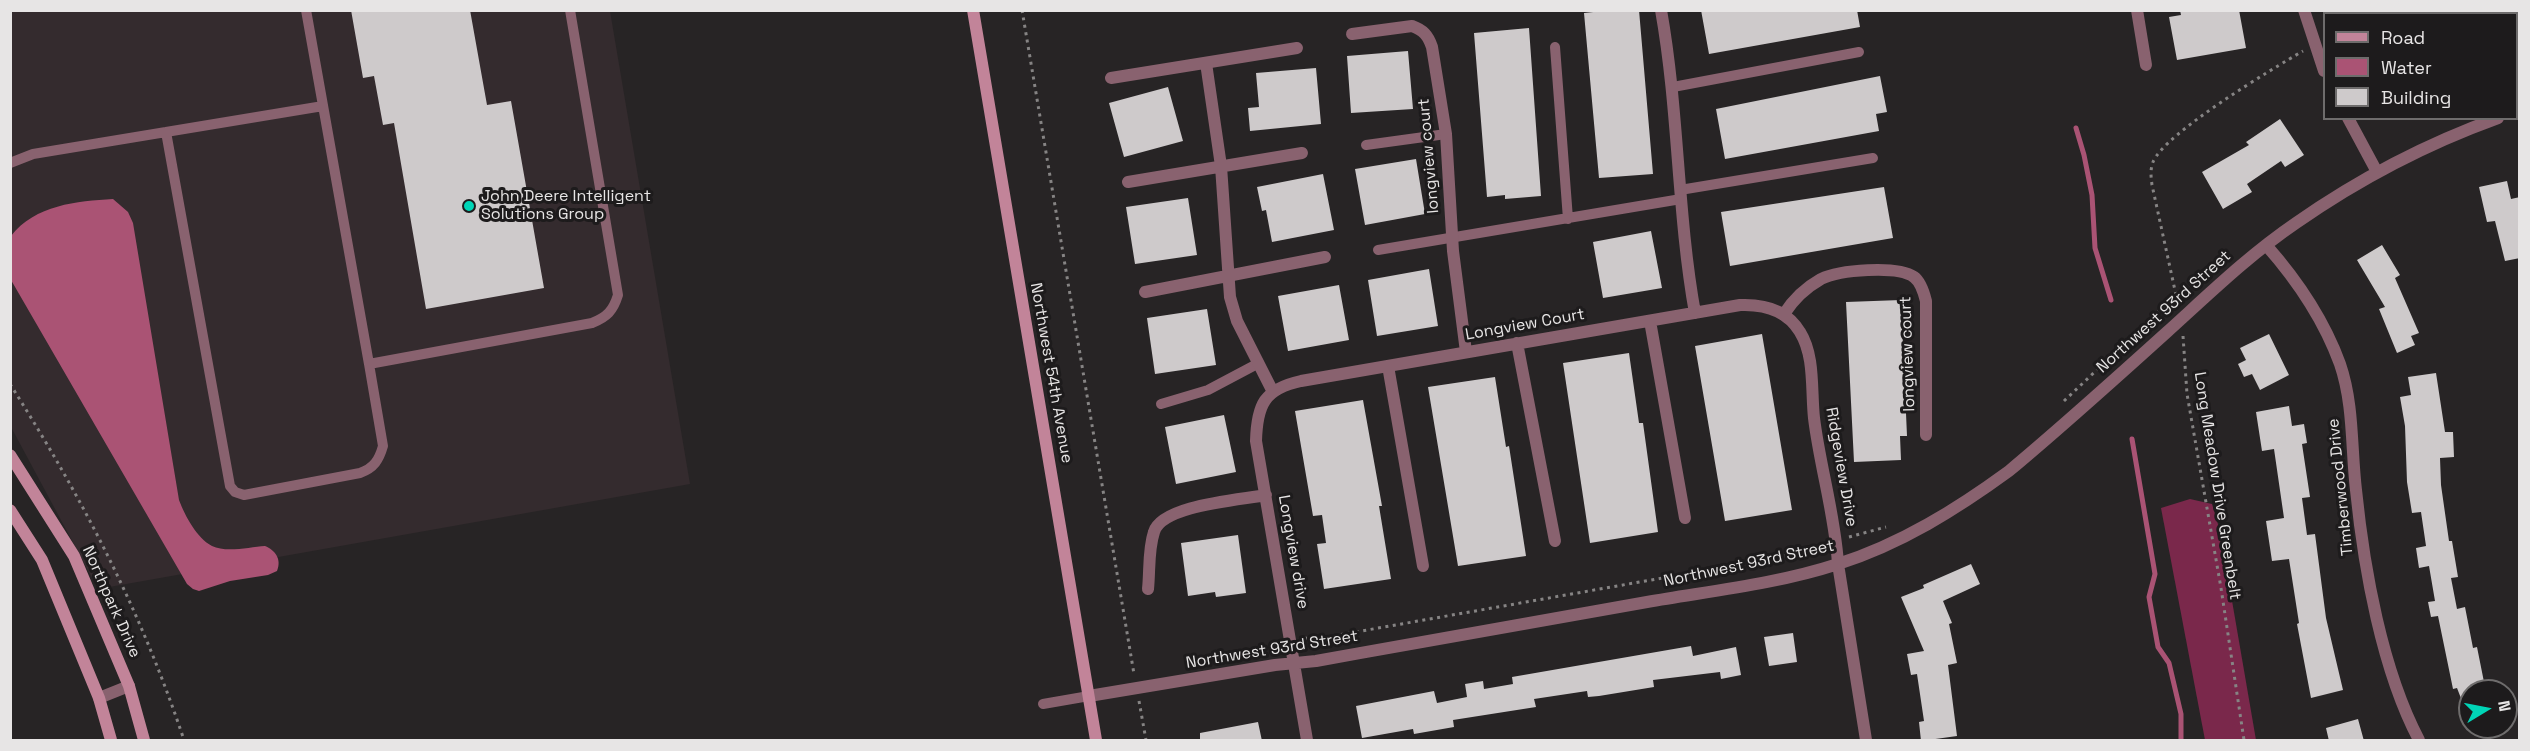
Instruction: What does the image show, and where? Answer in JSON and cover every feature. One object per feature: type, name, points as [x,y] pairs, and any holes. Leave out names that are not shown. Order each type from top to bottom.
[{"type":"street","name":"Northwest 54th Avenue","points":[[973,10],[1096,741]]},
{"type":"street","points":[[1661,10],[1673,87],[1683,231],[1695,313]]},
{"type":"street","points":[[2137,10],[2146,65]]},
{"type":"street","points":[[2304,10],[2323,66]]},
{"type":"street","name":"longview court","points":[[1352,34],[1412,26],[1429,37],[1446,134],[1453,238],[1466,352]]},
{"type":"street","points":[[1111,78],[1297,48]]},
{"type":"street","points":[[1206,63],[1221,165],[1230,297],[1237,321],[1273,392]]},
{"type":"street","points":[[2349,120],[2377,172]]},
{"type":"street","name":"Northwest 93rd Street","points":[[1089,696],[1295,663],[1763,582],[1838,564],[1882,547],[1931,523],[1972,498],[2014,467],[2266,245],[2312,212],[2377,172],[2462,131],[2492,120]]},
{"type":"street","points":[[1128,182],[1302,153]]},
{"type":"street","name":"Timberwood Drive","points":[[2266,245],[2312,305],[2328,334],[2340,366],[2348,399],[2355,489],[2364,552],[2378,620],[2398,690],[2419,741]]},
{"type":"street","points":[[1145,292],[1325,257]]},
{"type":"street","name":"longview court","points":[[1784,314],[1806,289],[1823,279],[1841,273],[1904,272],[1916,278],[1926,301],[1926,435]]},
{"type":"street","name":"Longview Court","points":[[1273,392],[1287,384],[1301,381],[1740,305],[1757,305],[1784,314]]},
{"type":"street","name":"Ridgeview Drive","points":[[1784,314],[1800,330],[1806,344],[1814,419],[1837,540],[1838,564],[1866,741]]},
{"type":"street","points":[[1650,321],[1685,518]]},
{"type":"street","name":"longview court","points":[[1517,344],[1555,541]]},
{"type":"street","points":[[1388,366],[1424,566]]},
{"type":"street","name":"Longview drive","points":[[1273,392],[1262,403],[1257,416],[1256,441],[1307,741]]},
{"type":"street","name":"Northpark Drive","points":[[10,455],[74,556],[129,686],[144,741]]},
{"type":"street","points":[[1148,589],[1151,547],[1154,531],[1159,523],[1181,511],[1266,495]]},
{"type":"street","points":[[10,510],[42,560],[99,698],[111,741]]},
{"type":"street","points":[[99,698],[129,686]]},
{"type":"lane","points":[[166,132],[227,477],[235,492],[244,495],[360,473],[370,469],[380,459],[383,446],[306,10]]},
{"type":"lane","points":[[369,364],[592,323],[605,318],[614,308],[618,295],[570,10]]},
{"type":"lane","points":[[1555,47],[1568,219]]},
{"type":"lane","points":[[1673,87],[1859,52]]},
{"type":"lane","points":[[10,163],[33,154],[323,106]]},
{"type":"lane","name":"Longview Court","points":[[1366,145],[1446,134]]},
{"type":"lane","points":[[1378,250],[1568,219],[1873,158]]},
{"type":"lane","points":[[1161,404],[1208,390],[1258,363]]},
{"type":"lane","points":[[1043,704],[1089,696]]},
{"type":"path","points":[[1022,10],[1146,741]]},
{"type":"path","name":"Long Meadow Drive Greenbelt","points":[[2244,741],[2223,600],[2187,394],[2180,303],[2176,295],[2150,170],[2153,160],[2180,134],[2228,97],[2315,44]]},
{"type":"path","points":[[2062,404],[2176,295]]},
{"type":"path","points":[[10,384],[55,454],[107,550],[162,675],[184,741]]},
{"type":"path","points":[[1850,536],[1894,522]]},
{"type":"path","points":[[1290,637],[1316,639],[1572,595],[1776,558],[1823,544]]},
{"type":"shaded area","points":[[10,11],[610,11],[690,484],[98,589],[11,427]]},
{"type":"shaded area","points":[[2190,499],[2212,504],[2220,531],[2256,740],[2205,740],[2161,508]]},
{"type":"water","points":[[113,199],[128,212],[133,223],[179,500],[197,532],[212,546],[231,549],[265,546],[272,550],[279,563],[277,571],[268,575],[230,581],[199,591],[187,584],[11,280],[11,236],[32,217],[71,203]]},
{"type":"building","name":"John Deere Intelligent Solutions Group","points":[[351,10],[470,10],[487,105],[511,101],[544,288],[426,309],[394,123],[383,125],[374,76],[363,78]]},
{"type":"building","points":[[1639,10],[1653,174],[1599,178],[1584,13]]},
{"type":"building","points":[[1701,10],[1857,10],[1860,27],[1709,54]]},
{"type":"building","points":[[2180,10],[2239,10],[2246,48],[2177,60],[2169,17],[2181,15]]},
{"type":"building","points":[[1529,28],[1541,196],[1505,199],[1505,195],[1487,197],[1474,33]]},
{"type":"building","points":[[1408,51],[1413,109],[1351,113],[1347,56]]},
{"type":"building","points":[[1316,68],[1321,124],[1250,131],[1248,108],[1259,107],[1256,73]]},
{"type":"building","points":[[1880,76],[1887,112],[1876,114],[1879,131],[1725,159],[1716,109]]},
{"type":"building","points":[[1168,87],[1183,141],[1124,157],[1109,103]]},
{"type":"building","points":[[2280,119],[2304,155],[2285,167],[2281,161],[2247,184],[2252,192],[2223,209],[2202,172],[2249,145],[2246,142]]},
{"type":"building","points":[[1416,159],[1425,214],[1365,225],[1355,169]]},
{"type":"building","points":[[1323,174],[1334,230],[1272,242],[1266,210],[1262,211],[1257,187]]},
{"type":"building","points":[[2507,181],[2511,199],[2520,197],[2520,258],[2505,261],[2495,221],[2487,222],[2479,187]]},
{"type":"building","points":[[1884,187],[1893,238],[1730,266],[1721,212]]},
{"type":"building","points":[[1188,198],[1197,255],[1135,264],[1126,207]]},
{"type":"building","points":[[1651,231],[1662,288],[1603,298],[1593,242]]},
{"type":"building","points":[[2382,245],[2400,275],[2395,278],[2419,333],[2411,336],[2415,345],[2397,353],[2379,309],[2385,307],[2357,260]]},
{"type":"building","points":[[1429,269],[1438,326],[1377,336],[1368,280]]},
{"type":"building","points":[[1339,285],[1349,340],[1288,351],[1278,296]]},
{"type":"building","points":[[1901,300],[1907,436],[1900,436],[1901,460],[1854,462],[1846,302]]},
{"type":"building","points":[[1207,309],[1216,365],[1155,374],[1147,318]]},
{"type":"building","points":[[1762,334],[1792,510],[1725,521],[1695,346]]},
{"type":"building","points":[[2269,334],[2289,375],[2260,390],[2252,374],[2244,377],[2238,364],[2246,360],[2240,348]]},
{"type":"building","points":[[1629,353],[1639,423],[1643,423],[1658,532],[1590,543],[1563,363]]},
{"type":"building","points":[[2436,373],[2445,432],[2453,432],[2454,457],[2440,458],[2441,485],[2449,541],[2452,541],[2458,577],[2451,578],[2457,609],[2465,607],[2473,648],[2477,647],[2483,679],[2458,679],[2458,691],[2457,688],[2453,689],[2438,616],[2431,617],[2428,602],[2435,601],[2429,566],[2419,568],[2416,548],[2426,546],[2421,512],[2412,513],[2407,482],[2405,426],[2400,397],[2411,395],[2408,377]]},
{"type":"building","points":[[1495,377],[1506,447],[1509,446],[1526,556],[1458,566],[1428,387]]},
{"type":"building","points":[[1363,400],[1382,506],[1379,506],[1391,579],[1324,589],[1317,544],[1326,543],[1322,515],[1313,516],[1295,411]]},
{"type":"building","points":[[2289,406],[2292,426],[2304,424],[2307,443],[2302,444],[2310,497],[2302,498],[2307,535],[2315,534],[2326,618],[2343,690],[2311,698],[2297,624],[2299,623],[2289,559],[2272,561],[2266,521],[2284,518],[2274,449],[2262,451],[2256,412]]},
{"type":"building","points":[[1224,415],[1236,472],[1176,484],[1165,427]]},
{"type":"building","points":[[1238,535],[1246,593],[1216,597],[1215,592],[1188,596],[1181,543]]},
{"type":"building","points":[[1971,564],[1980,584],[1943,601],[1952,623],[1949,624],[1957,663],[1948,665],[1957,736],[1921,741],[1919,722],[1924,721],[1917,674],[1911,675],[1907,654],[1924,651],[1901,597]]},
{"type":"building","points":[[1793,633],[1797,662],[1769,666],[1764,637]]},
{"type":"building","points":[[1691,646],[1693,656],[1736,647],[1741,675],[1721,679],[1720,672],[1653,680],[1654,687],[1599,696],[1588,697],[1587,691],[1534,699],[1536,707],[1453,720],[1454,727],[1414,734],[1413,729],[1362,738],[1356,706],[1434,691],[1437,703],[1467,697],[1465,684],[1483,681],[1484,689],[1513,684],[1512,677]]},
{"type":"building","points":[[2358,719],[2364,741],[2329,741],[2326,728]]},
{"type":"building","points":[[1258,722],[1262,741],[1200,741],[1200,733]]},
{"type":"waterway","points":[[2076,128],[2092,195],[2095,248],[2111,300]]},
{"type":"waterway","points":[[2132,439],[2155,574],[2149,597],[2158,647],[2169,663],[2181,714],[2181,740]]},
{"type":"place","name":"John Deere Intelligent Solutions Group","points":[[469,206]]}]
